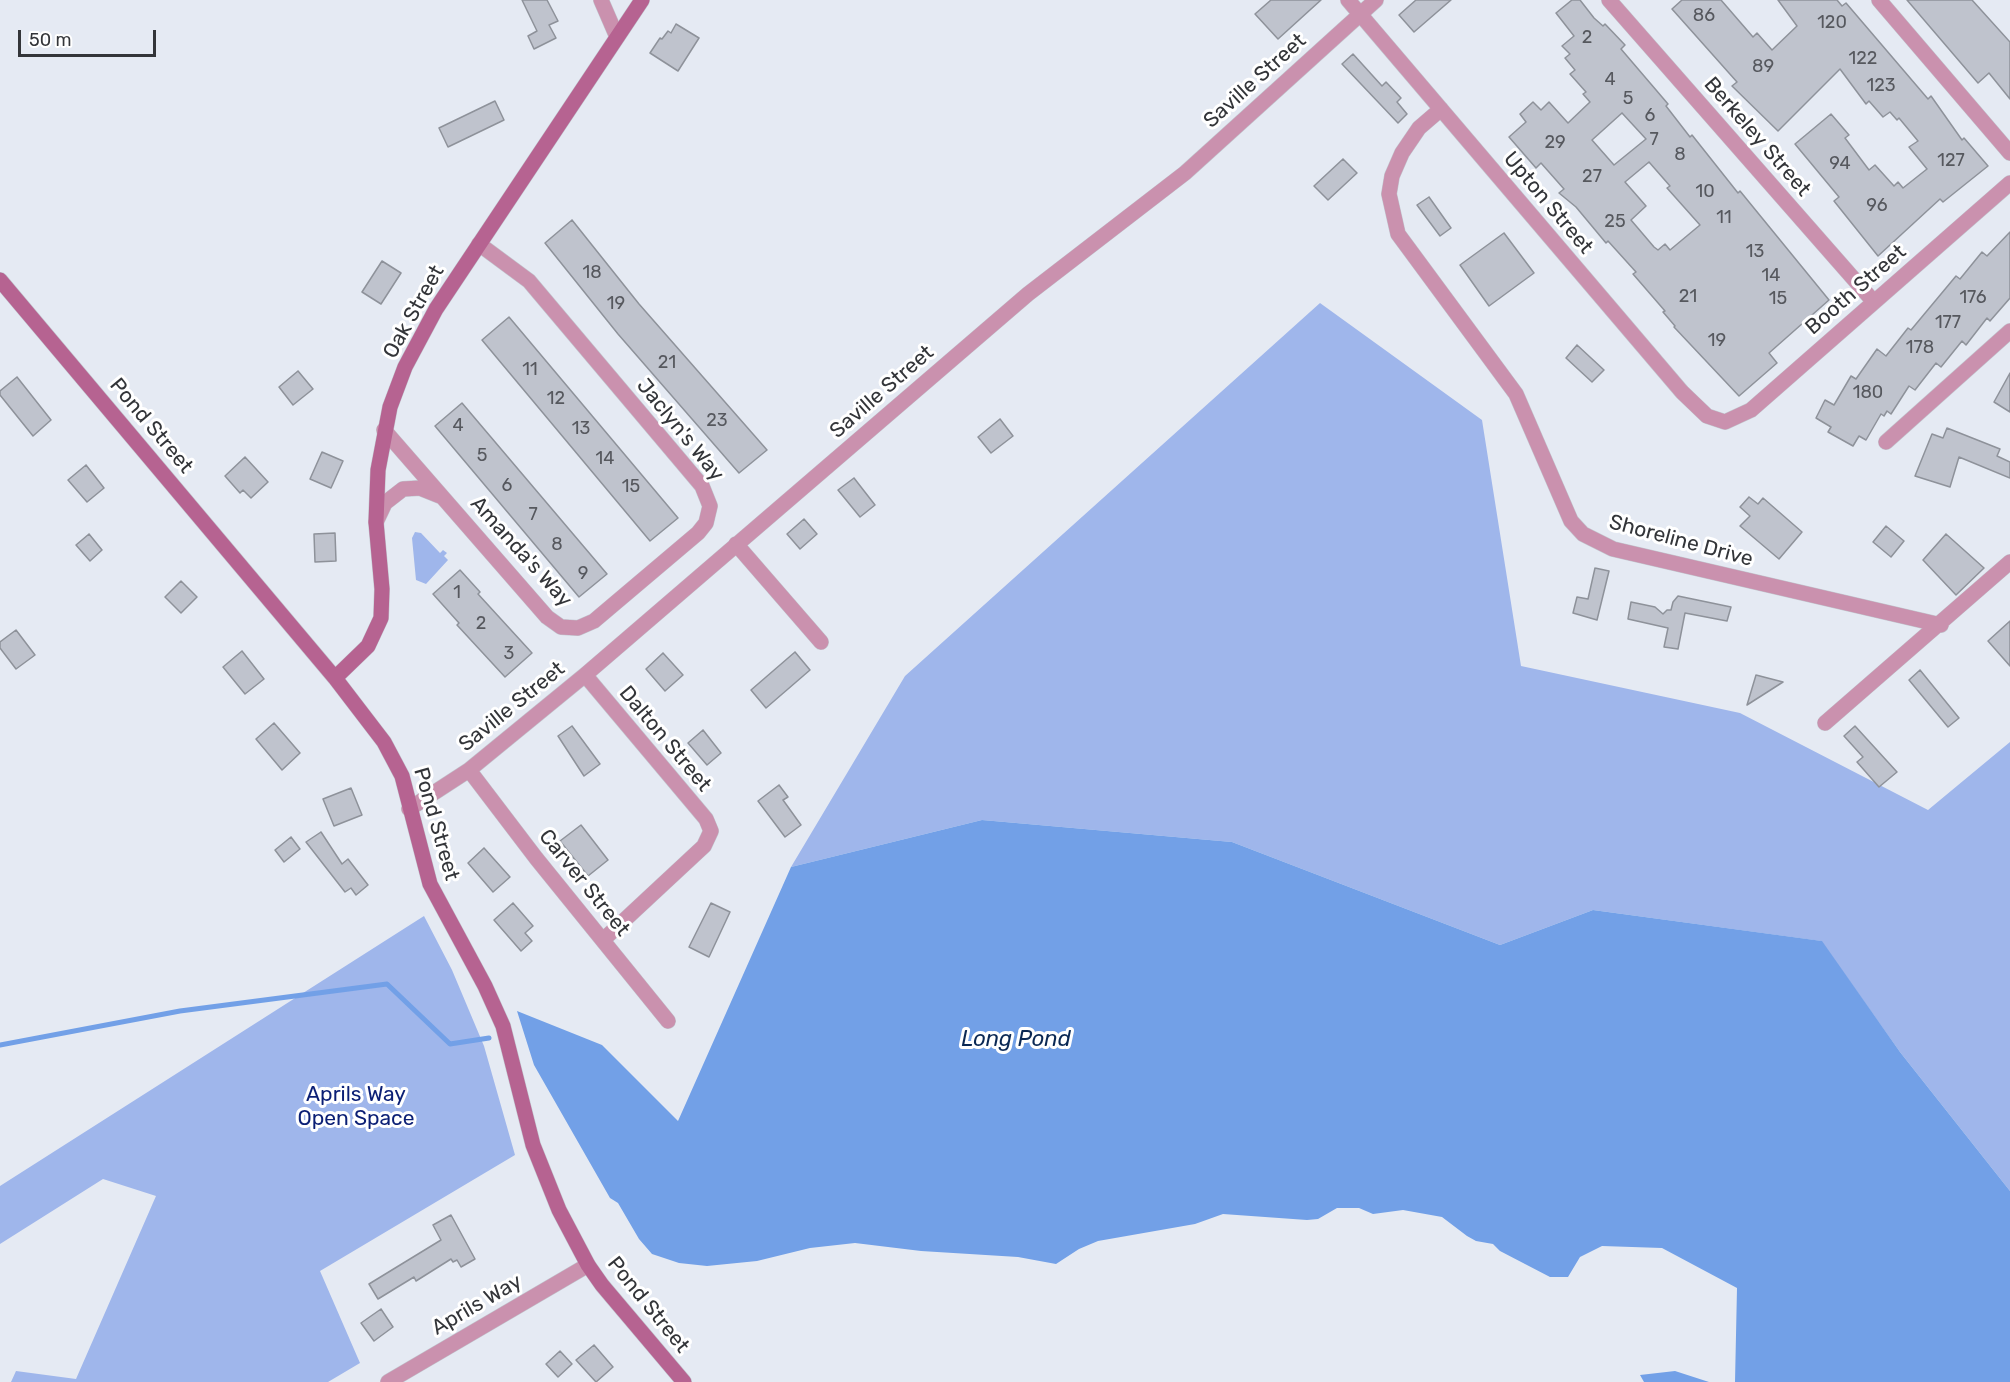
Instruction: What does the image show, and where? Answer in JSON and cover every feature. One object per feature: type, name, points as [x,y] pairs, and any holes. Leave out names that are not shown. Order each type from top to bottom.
[{"type":"street","points":[[601,0],[617,37]]},
{"type":"street","name":"Oak Street","points":[[335,678],[368,646],[380,624],[382,589],[376,522],[378,470],[390,407],[415,346],[436,309],[642,0]]},
{"type":"street","name":"Upton Street","points":[[1348,0],[1682,392],[1707,416],[1725,422]]},
{"type":"street","name":"Saville Street","points":[[410,809],[469,770],[585,675],[1028,294],[1185,172],[1376,0]]},
{"type":"street","name":"Berkeley Street","points":[[1609,0],[1874,302]]},
{"type":"street","points":[[1879,0],[2010,153]]},
{"type":"street","name":"Shoreline Drive","points":[[1442,109],[1419,128],[1402,153],[1392,176],[1389,194],[1398,234],[1516,394],[1571,521],[1583,534],[1613,549],[1941,625]]},
{"type":"street","name":"Booth Street","points":[[1725,422],[1751,410],[2010,183]]},
{"type":"street","name":"Jaclyn's Way","points":[[479,244],[515,268],[535,288],[709,497],[709,515],[702,530],[590,624],[569,629]]},
{"type":"street","name":"Pond Street","points":[[0,280],[335,678],[397,764],[430,884],[496,1009],[509,1047],[537,1156],[559,1210],[588,1265],[617,1306],[684,1382]]},
{"type":"street","points":[[1886,442],[2010,332]]},
{"type":"street","name":"Amanda's Way","points":[[384,430],[550,620],[569,629]]},
{"type":"street","name":"Amanda's Way","points":[[376,522],[385,503],[403,489],[420,488],[444,498]]},
{"type":"street","points":[[736,544],[821,642]]},
{"type":"street","points":[[1826,723],[1941,625],[2010,562]]},
{"type":"street","name":"Dalton Street","points":[[585,675],[706,819],[711,831],[704,846],[603,940]]},
{"type":"street","name":"Carver Street","points":[[469,770],[668,1022]]},
{"type":"street","name":"Aprils Way","points":[[388,1382],[588,1265]]},
{"type":"green space","points":[[1320,303],[1482,420],[1521,666],[1740,713],[1928,810],[2010,742],[2010,1191],[1900,1052],[1821,941],[1593,910],[1500,945],[1232,842],[982,820],[791,867],[905,676]]},
{"type":"green space","points":[[415,532],[421,533],[440,553],[443,550],[447,553],[444,556],[448,560],[426,584],[416,580],[412,538]]},
{"type":"green space","name":"Aprils Way Open Space","points":[[424,916],[452,970],[484,1046],[515,1155],[320,1271],[360,1363],[328,1382],[11,1382],[16,1371],[76,1379],[156,1196],[103,1179],[0,1244],[0,1186]]},
{"type":"water","name":"Long Pond","points":[[982,820],[1232,842],[1500,945],[1593,910],[1822,941],[1900,1052],[2010,1191],[2010,1382],[1735,1382],[1737,1288],[1662,1248],[1602,1246],[1580,1257],[1568,1277],[1550,1277],[1500,1251],[1493,1244],[1476,1241],[1467,1236],[1442,1217],[1403,1210],[1373,1214],[1359,1208],[1337,1208],[1318,1219],[1307,1220],[1223,1214],[1195,1224],[1098,1241],[1079,1249],[1056,1264],[1018,1257],[921,1251],[855,1243],[810,1248],[757,1261],[707,1266],[679,1263],[652,1254],[639,1239],[618,1203],[610,1198],[534,1065],[517,1011],[602,1045],[678,1121],[791,867]]},
{"type":"water","points":[[1675,1371],[1709,1382],[1644,1382],[1640,1375]]},
{"type":"building","points":[[522,0],[547,0],[558,21],[549,25],[556,38],[534,49],[528,36],[537,31]]},
{"type":"building","points":[[1271,0],[1321,0],[1278,39],[1255,14]]},
{"type":"building","points":[[1416,0],[1451,0],[1414,32],[1399,15]]},
{"type":"building","points":[[1572,0],[1580,0],[1594,18],[1603,26],[1605,24],[1625,45],[1621,49],[1668,104],[1666,106],[1690,137],[1692,135],[1738,193],[1740,191],[1829,300],[1769,353],[1777,363],[1739,396],[1674,327],[1663,312],[1665,311],[1633,274],[1636,272],[1608,241],[1606,243],[1576,207],[1559,193],[1564,189],[1541,163],[1536,168],[1509,137],[1526,122],[1520,114],[1533,102],[1541,110],[1549,102],[1568,123],[1590,102],[1583,94],[1586,92],[1570,74],[1575,70],[1565,58],[1570,54],[1562,46],[1574,36],[1556,13]],"holes":[[[1622,113],[1646,139],[1614,165],[1592,140]],[[1649,162],[1670,186],[1667,188],[1700,225],[1670,250],[1665,244],[1658,250],[1654,247],[1631,220],[1646,206],[1625,182]]]},
{"type":"building","points":[[1682,0],[1721,0],[1753,37],[1757,33],[1772,50],[1797,26],[1778,0],[1837,0],[1842,6],[1846,3],[1928,99],[1931,96],[1962,140],[1964,138],[1988,166],[1943,202],[1940,199],[1878,256],[1834,201],[1839,197],[1795,144],[1831,114],[1849,135],[1845,138],[1869,170],[1875,165],[1894,186],[1898,182],[1903,188],[1927,169],[1909,147],[1918,141],[1899,118],[1897,120],[1890,112],[1883,117],[1869,101],[1866,104],[1840,69],[1778,131],[1732,86],[1737,82],[1672,9]]},
{"type":"building","points":[[1907,0],[1972,0],[2010,42],[2010,99],[1989,73],[1978,83]]},
{"type":"building","points":[[676,24],[699,38],[678,71],[650,53],[660,38],[662,39],[668,31],[671,33]]},
{"type":"building","points":[[1353,54],[1382,86],[1386,82],[1401,98],[1397,102],[1407,114],[1398,123],[1342,64]]},
{"type":"building","points":[[495,101],[504,120],[448,147],[439,128]]},
{"type":"building","points":[[1343,159],[1357,173],[1328,200],[1314,186]]},
{"type":"building","points":[[1429,197],[1451,228],[1440,236],[1417,205]]},
{"type":"building","points":[[572,220],[639,304],[767,450],[739,473],[618,334],[545,243]]},
{"type":"building","points":[[2010,232],[2010,298],[1990,321],[1987,318],[1966,345],[1962,341],[1941,367],[1936,363],[1915,390],[1909,386],[1891,414],[1887,411],[1884,416],[1881,414],[1866,440],[1859,436],[1853,446],[1828,432],[1831,427],[1816,418],[1825,400],[1834,405],[1851,376],[1856,379],[1877,349],[1886,356],[1908,328],[1911,330],[1956,276],[1960,279],[1982,252],[1987,256]]},
{"type":"building","points":[[1504,233],[1534,273],[1489,306],[1460,265]]},
{"type":"building","points":[[382,261],[401,273],[381,304],[362,292]]},
{"type":"building","points":[[509,317],[678,518],[650,541],[482,340]]},
{"type":"building","points":[[1577,345],[1604,370],[1592,382],[1566,358]]},
{"type":"building","points":[[298,371],[313,389],[293,405],[279,387]]},
{"type":"building","points":[[2010,373],[2010,412],[1994,402]]},
{"type":"building","points":[[17,377],[51,420],[33,436],[0,395],[0,391]]},
{"type":"building","points":[[462,403],[607,574],[579,597],[435,426]]},
{"type":"building","points":[[1000,419],[1013,436],[991,453],[978,437]]},
{"type":"building","points":[[1947,428],[2000,449],[1997,456],[2010,462],[2010,478],[1959,457],[1950,487],[1915,476],[1932,434],[1943,438]]},
{"type":"building","points":[[322,452],[343,461],[331,488],[310,479]]},
{"type":"building","points":[[245,457],[268,482],[251,498],[243,490],[240,493],[225,476]]},
{"type":"building","points":[[86,465],[104,488],[87,502],[68,480]]},
{"type":"building","points":[[854,478],[875,505],[860,517],[838,490]]},
{"type":"building","points":[[1749,497],[1758,504],[1763,498],[1802,532],[1779,559],[1740,526],[1750,516],[1740,507]]},
{"type":"building","points":[[804,519],[817,534],[800,549],[787,534]]},
{"type":"building","points":[[1886,526],[1904,541],[1891,557],[1873,542]]},
{"type":"building","points":[[335,533],[336,561],[315,562],[314,534]]},
{"type":"building","points":[[89,534],[102,550],[90,561],[76,545]]},
{"type":"building","points":[[1946,534],[1984,568],[1956,595],[1923,560]]},
{"type":"building","points":[[1595,568],[1609,571],[1597,620],[1573,613],[1577,597],[1588,599]]},
{"type":"building","points":[[460,570],[480,592],[478,594],[532,653],[505,677],[457,625],[459,623],[433,594]]},
{"type":"building","points":[[181,581],[197,597],[181,613],[165,597]]},
{"type":"building","points":[[1678,596],[1731,607],[1727,621],[1685,613],[1678,649],[1664,647],[1668,628],[1628,619],[1631,602],[1655,607],[1663,614],[1671,610]]},
{"type":"building","points":[[2010,621],[2010,666],[1988,641]]},
{"type":"building","points":[[16,630],[35,655],[16,669],[0,648],[0,642]]},
{"type":"building","points":[[242,651],[264,679],[245,694],[223,667]]},
{"type":"building","points":[[795,652],[810,670],[766,708],[751,690]]},
{"type":"building","points":[[663,653],[683,675],[665,691],[646,669]]},
{"type":"building","points":[[1920,670],[1959,718],[1948,727],[1909,680]]},
{"type":"building","points":[[1756,675],[1783,682],[1747,705]]},
{"type":"building","points":[[274,723],[300,753],[282,770],[256,739]]},
{"type":"building","points":[[572,726],[600,764],[584,776],[558,736]]},
{"type":"building","points":[[1855,726],[1897,772],[1879,787],[1857,762],[1863,757],[1844,736]]},
{"type":"building","points":[[703,730],[721,753],[707,765],[688,743]]},
{"type":"building","points":[[779,785],[788,797],[783,800],[801,825],[785,837],[758,801]]},
{"type":"building","points":[[351,788],[362,815],[334,826],[323,799]]},
{"type":"building","points":[[581,825],[608,860],[588,876],[560,841]]},
{"type":"building","points":[[321,832],[342,864],[348,859],[368,885],[356,895],[351,888],[345,892],[306,842]]},
{"type":"building","points":[[291,837],[300,849],[284,862],[275,850]]},
{"type":"building","points":[[484,848],[510,877],[493,892],[468,863]]},
{"type":"building","points":[[513,903],[533,926],[525,933],[532,941],[521,951],[494,920]]},
{"type":"building","points":[[711,903],[730,912],[709,957],[689,947]]},
{"type":"building","points":[[451,1215],[475,1259],[461,1267],[457,1260],[453,1262],[451,1259],[416,1281],[414,1277],[378,1299],[369,1284],[441,1240],[433,1225]]},
{"type":"building","points":[[381,1309],[393,1327],[374,1341],[361,1323]]},
{"type":"building","points":[[594,1345],[613,1367],[596,1382],[576,1360]]},
{"type":"building","points":[[560,1351],[572,1364],[558,1377],[546,1364]]},
{"type":"waterway","points":[[0,1045],[180,1011],[387,984],[450,1044],[489,1038]]}]
